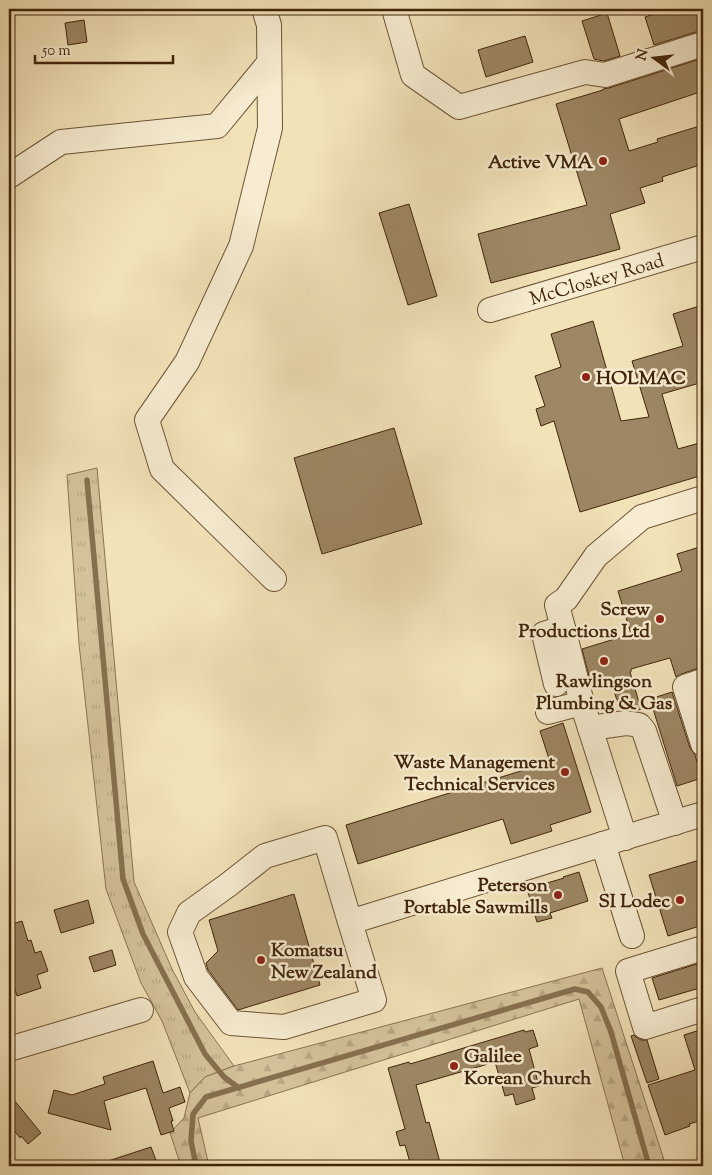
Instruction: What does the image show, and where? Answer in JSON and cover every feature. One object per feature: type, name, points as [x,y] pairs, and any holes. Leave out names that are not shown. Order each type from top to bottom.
[{"type":"street","points":[[264,9],[269,25],[270,128],[241,246],[187,362],[147,420],[162,469],[274,579]]},
{"type":"street","points":[[394,9],[413,75],[459,107],[585,72],[604,75],[703,44]]},
{"type":"street","points":[[9,176],[60,142],[217,126],[269,63]]},
{"type":"street","name":"McCloskey Road","points":[[490,310],[703,247]]},
{"type":"street","points":[[632,936],[607,843],[590,728],[557,605],[566,599],[596,556],[642,516],[703,498]]},
{"type":"street","points":[[556,684],[544,634],[563,628]]},
{"type":"street","points":[[703,681],[685,687],[703,743]]},
{"type":"street","points":[[548,712],[582,703]]},
{"type":"street","points":[[590,728],[626,723],[639,725],[644,731],[675,823]]},
{"type":"street","points":[[350,922],[703,814]]},
{"type":"street","points":[[325,838],[350,922],[374,1000],[284,1027],[231,1023],[196,977],[180,932],[189,913],[266,856],[325,838]]},
{"type":"street","points":[[703,948],[628,972],[645,1027],[703,1009]]},
{"type":"street","points":[[9,1049],[141,1010]]},
{"type":"green space","points":[[97,468],[134,882],[172,969],[195,1012],[234,1066],[205,1077],[190,1093],[162,1021],[141,983],[106,889],[79,644],[67,475]]},
{"type":"green space","points":[[602,968],[666,1166],[625,1166],[579,999],[198,1118],[209,1166],[181,1166],[170,1133],[184,1118],[190,1093],[205,1077],[234,1066]]},
{"type":"building","points":[[670,9],[703,9],[703,31],[654,45],[645,17]]},
{"type":"building","points":[[607,13],[620,56],[604,61],[594,59],[582,21]]},
{"type":"building","points":[[84,20],[87,42],[68,45],[65,23]]},
{"type":"building","points":[[525,36],[533,62],[486,77],[478,50]]},
{"type":"building","points":[[703,58],[703,91],[619,119],[629,151],[658,142],[657,139],[703,125],[703,164],[662,177],[663,181],[640,188],[645,203],[610,214],[620,249],[491,283],[478,234],[587,205],[556,104]]},
{"type":"building","points":[[409,204],[437,296],[408,305],[379,213]]},
{"type":"building","points":[[703,305],[703,382],[662,394],[678,449],[703,442],[703,475],[580,512],[554,421],[541,426],[536,409],[545,406],[535,376],[561,367],[551,334],[593,321],[621,421],[649,417],[632,361],[683,346],[673,314]]},
{"type":"building","points":[[394,428],[422,524],[322,554],[294,458]]},
{"type":"building","points":[[703,546],[703,668],[676,677],[670,658],[631,669],[630,672],[641,709],[636,711],[620,710],[610,678],[591,684],[582,649],[631,634],[618,591],[682,571],[677,554]]},
{"type":"building","points":[[672,692],[702,778],[677,786],[650,699]]},
{"type":"building","points":[[563,723],[591,812],[550,825],[552,831],[511,844],[503,819],[358,864],[346,825],[550,762],[540,731]]},
{"type":"building","name":"SI Lodec","points":[[703,859],[703,925],[668,936],[649,875]]},
{"type":"building","name":"Peterson Portable Sawmills","points":[[579,872],[588,901],[550,913],[552,918],[537,922],[527,889]]},
{"type":"building","name":"Komatsu New Zealand","points":[[294,894],[320,985],[238,1010],[208,970],[206,963],[218,951],[209,920]]},
{"type":"building","points":[[88,900],[94,923],[61,933],[54,910]]},
{"type":"building","points":[[22,921],[28,941],[31,940],[35,953],[41,951],[48,971],[37,975],[41,988],[17,996],[9,970],[9,925]]},
{"type":"building","points":[[112,950],[116,965],[94,972],[89,957]]},
{"type":"building","points":[[703,962],[703,987],[659,1000],[652,978]]},
{"type":"building","points":[[703,1029],[703,1120],[665,1135],[648,1085],[695,1070],[684,1035]]},
{"type":"building","points":[[524,1030],[525,1032],[533,1030],[538,1046],[529,1049],[539,1086],[532,1088],[535,1099],[516,1105],[513,1094],[505,1096],[495,1062],[416,1085],[426,1123],[429,1122],[441,1166],[411,1166],[405,1145],[400,1146],[396,1132],[405,1129],[388,1068],[409,1062],[410,1064]]},
{"type":"building","points":[[634,1035],[641,1040],[647,1040],[659,1079],[647,1083],[631,1036]]},
{"type":"building","points":[[153,1061],[163,1093],[180,1087],[185,1102],[169,1108],[174,1131],[161,1135],[146,1088],[104,1101],[111,1130],[48,1113],[54,1090],[72,1095],[105,1084],[103,1077]]},
{"type":"building","points":[[9,1094],[41,1133],[28,1144],[21,1136],[20,1138],[9,1124]]},
{"type":"building","points":[[151,1147],[158,1166],[103,1166],[102,1163]]},
{"type":"waterway","points":[[87,480],[123,879],[143,934],[205,1054],[224,1077],[239,1088]]},
{"type":"waterway","points":[[196,1166],[191,1141],[193,1114],[206,1097],[575,989],[588,992],[601,1007],[611,1032],[649,1166]]},
{"type":"place","name":"Active VMA","points":[[603,161]]},
{"type":"place","name":"HOLMAC","points":[[586,377]]},
{"type":"place","name":"Screw Productions Ltd","points":[[660,619]]},
{"type":"place","name":"Rawlingson Plumbing & Gas","points":[[604,661]]},
{"type":"place","name":"Waste Management Technical Services","points":[[565,772]]},
{"type":"place","name":"Peterson Portable Sawmills","points":[[558,895]]},
{"type":"place","name":"SI Lodec","points":[[680,900]]},
{"type":"place","name":"Komatsu New Zealand","points":[[261,960]]},
{"type":"place","name":"Galilee Korean Church","points":[[454,1066]]}]
